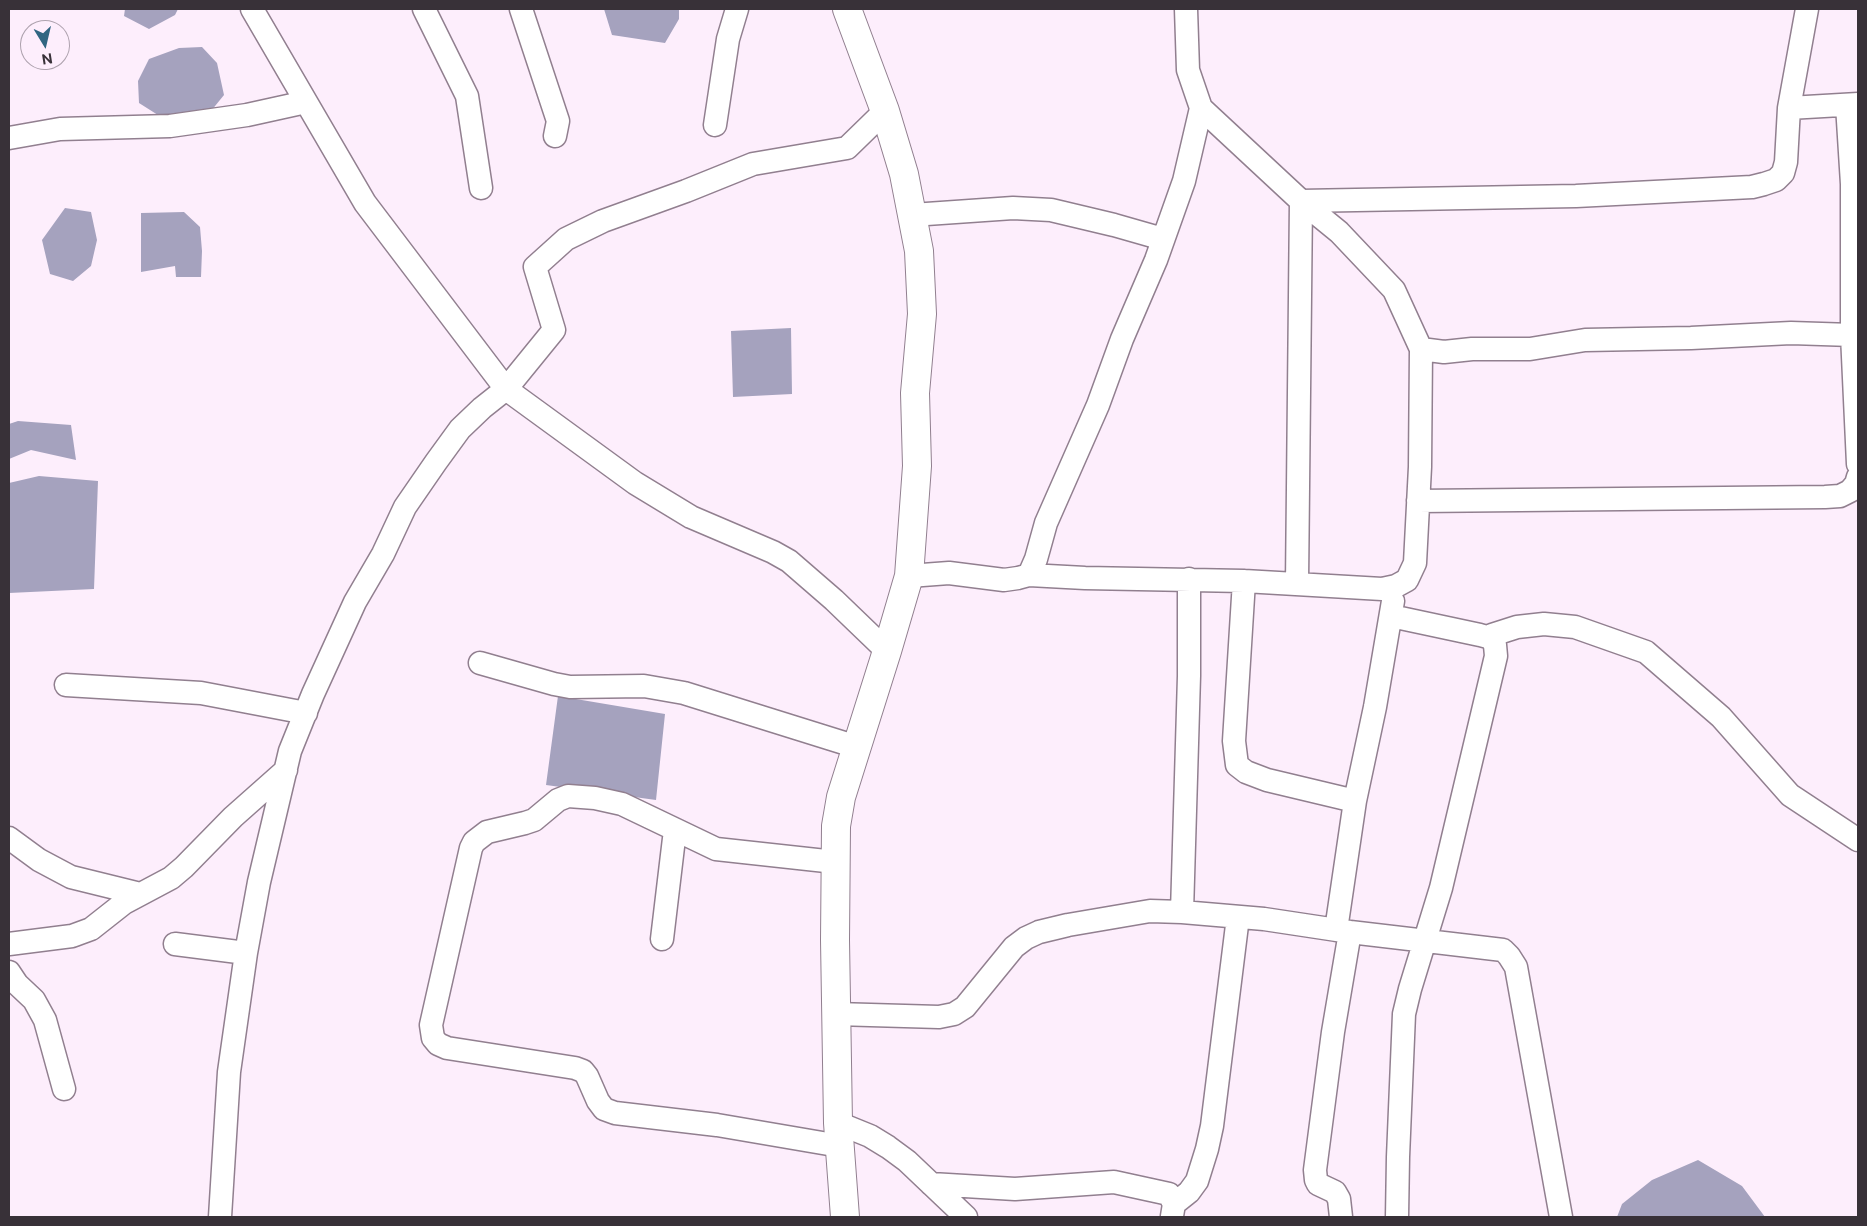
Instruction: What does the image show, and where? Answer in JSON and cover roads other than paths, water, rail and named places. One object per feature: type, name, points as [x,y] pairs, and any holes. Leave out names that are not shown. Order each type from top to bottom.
[{"type":"main road","points":[[844,1217],[839,1134],[836,1014],[836,826],[841,797],[909,576],[917,466],[915,393],[922,314],[919,251],[904,174],[884,111],[847,9]]},
{"type":"street","points":[[252,9],[365,203],[506,389],[635,484],[691,517],[774,552],[788,561],[828,594],[887,651]]},
{"type":"street","points":[[424,9],[467,96],[481,188]]},
{"type":"street","points":[[521,9],[558,121],[555,136]]},
{"type":"street","points":[[715,125],[728,39],[737,9]]},
{"type":"street","points":[[909,576],[949,573],[1004,580],[1029,575],[1085,578],[1189,579],[1382,589],[1396,586],[1407,580],[1415,563],[1420,467],[1421,349],[1394,290],[1339,232],[1301,202],[1201,108],[1188,70],[1186,9]]},
{"type":"street","points":[[1301,202],[1576,196],[1752,187],[1776,180],[1783,173],[1786,162],[1789,108],[1807,9]]},
{"type":"street","points":[[9,138],[60,130],[170,126],[246,115],[306,102]]},
{"type":"street","points":[[1789,108],[1853,104],[1852,335],[1858,464]]},
{"type":"street","points":[[1029,575],[1036,559],[1046,523],[1098,405],[1122,339],[1163,239],[1184,181],[1201,108]]},
{"type":"street","points":[[220,1217],[229,1072],[246,952],[259,882],[290,751],[355,602],[383,554],[405,507],[460,430],[482,408],[506,389],[554,330],[536,267],[566,239],[602,221],[686,191],[752,164],[847,148],[884,111]]},
{"type":"street","points":[[1297,584],[1301,202]]},
{"type":"street","points":[[912,215],[1012,208],[1051,210],[1163,239]]},
{"type":"street","points":[[1421,349],[1444,352],[1472,349],[1530,349],[1585,340],[1691,338],[1791,333],[1852,335]]},
{"type":"street","points":[[1418,500],[1824,497],[1840,496],[1850,491],[1856,484],[1858,476]]},
{"type":"street","points":[[1182,912],[1189,676],[1189,579]]},
{"type":"street","points":[[1244,581],[1234,741],[1237,765],[1246,772],[1267,780],[1355,801]]},
{"type":"street","points":[[1341,1217],[1339,1199],[1335,1192],[1318,1184],[1315,1170],[1333,1032],[1348,954],[1343,931],[1355,801],[1375,707],[1396,586]]},
{"type":"street","points":[[1391,616],[1480,634],[1490,638],[1495,645],[1496,656],[1441,888],[1424,940],[1404,1014],[1397,1217]]},
{"type":"street","points":[[1490,638],[1492,635],[1517,627],[1544,624],[1575,627],[1646,652],[1721,717],[1790,796],[1858,840]]},
{"type":"street","points":[[480,663],[570,687],[644,686],[684,693],[857,747]]},
{"type":"street","points":[[66,685],[201,693],[306,713]]},
{"type":"street","points":[[9,944],[81,934],[91,929],[124,902],[171,878],[232,817],[286,770]]},
{"type":"street","points":[[836,862],[716,850],[622,804],[595,798],[568,796],[558,800],[534,820],[525,824],[487,832],[474,842],[471,848],[431,1025],[433,1038],[438,1044],[447,1048],[583,1071],[604,1109],[615,1113],[717,1125],[870,1136],[907,1161],[966,1217]]},
{"type":"street","points":[[662,939],[675,830]]},
{"type":"street","points":[[9,838],[39,860],[71,877],[140,894]]},
{"type":"street","points":[[836,1014],[939,1017],[954,1014],[965,1007],[1014,947],[1039,932],[1078,923],[1150,911],[1238,917],[1503,950],[1516,967],[1561,1217]]},
{"type":"street","points":[[1173,1210],[1197,1181],[1207,1149],[1212,1126],[1238,917]]},
{"type":"street","points":[[175,944],[246,952]]},
{"type":"street","points":[[9,972],[17,984],[34,1000],[45,1020],[64,1088]]},
{"type":"street","points":[[930,1184],[1015,1189],[1114,1182],[1169,1194],[1173,1210]]}]
